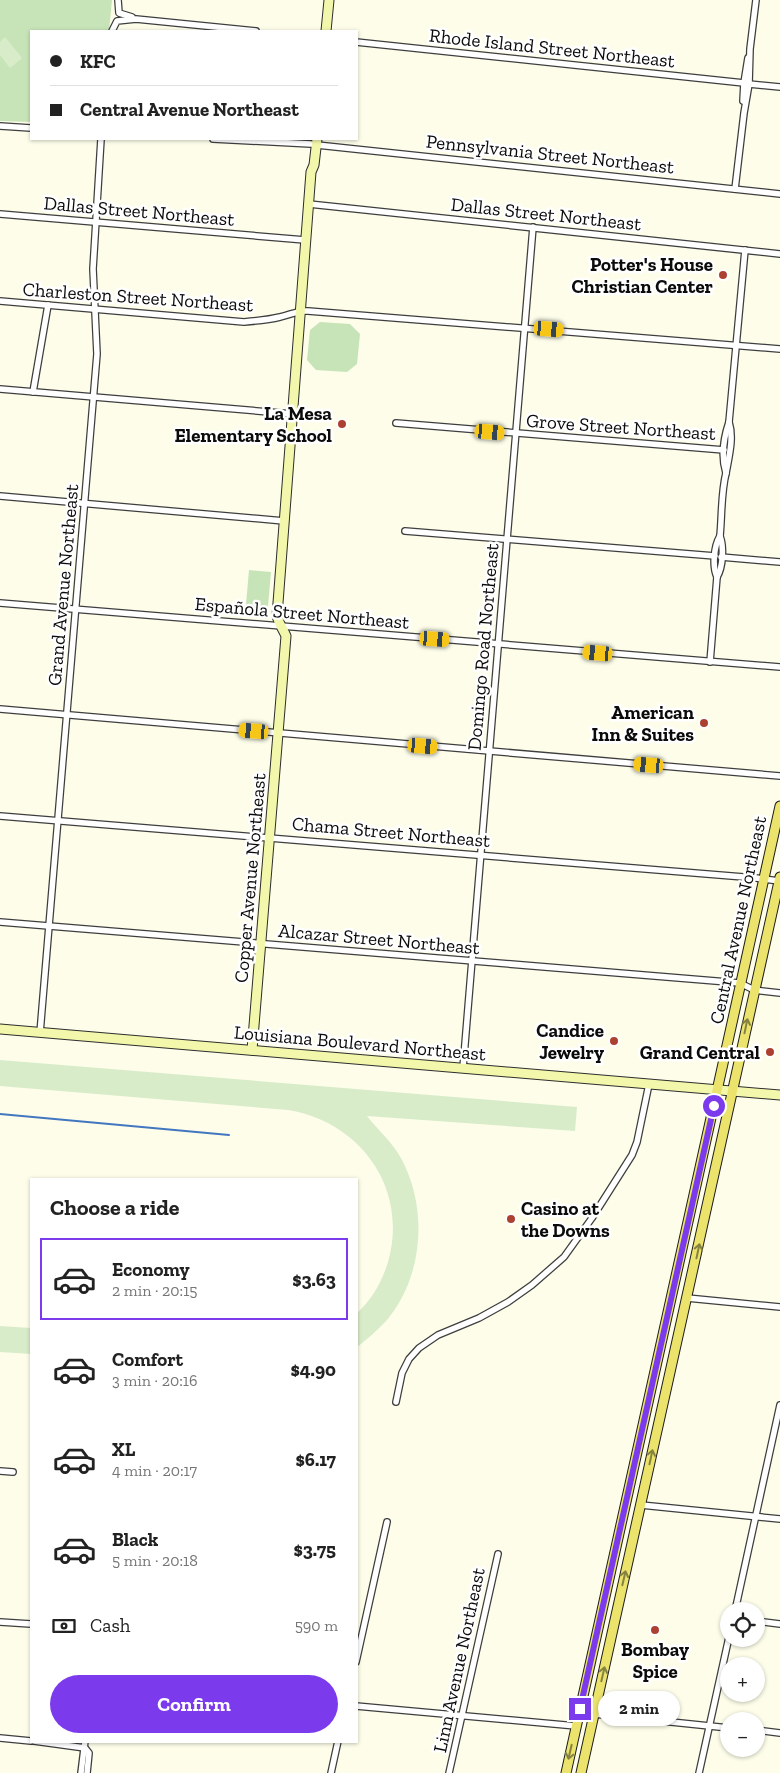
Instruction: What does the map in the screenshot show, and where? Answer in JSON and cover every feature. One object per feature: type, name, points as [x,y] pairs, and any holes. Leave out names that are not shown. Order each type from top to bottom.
[{"type":"main road","name":"Central Avenue Northeast","points":[[566,1773],[780,806]]},
{"type":"main road","points":[[581,1773],[780,879]]},
{"type":"street","points":[[118,0],[119,13],[136,19]]},
{"type":"street","points":[[326,30],[329,0]]},
{"type":"street","points":[[735,189],[756,0]]},
{"type":"street","points":[[112,30],[114,24],[120,20],[136,19],[246,30]]},
{"type":"street","name":"Rhode Island Street Northeast","points":[[358,42],[780,87]]},
{"type":"street","points":[[0,126],[30,128]]},
{"type":"street","name":"Grand Avenue Northeast","points":[[40,1033],[97,354],[93,269],[101,140]]},
{"type":"street","name":"Pennsylvania Street Northeast","points":[[247,140],[314,142],[780,194]]},
{"type":"street","name":"Copper Avenue Northeast","points":[[252,1050],[286,636],[277,616],[309,204],[311,172],[309,164],[314,142]]},
{"type":"street","name":"Dallas Street Northeast","points":[[309,204],[780,254]]},
{"type":"street","name":"Dallas Street Northeast","points":[[0,214],[305,240]]},
{"type":"street","name":"Domingo Road Northeast","points":[[463,1068],[533,227]]},
{"type":"street","points":[[726,473],[724,450],[729,422],[745,250]]},
{"type":"street","name":"Charleston Street Northeast","points":[[0,301],[244,322],[282,317],[301,310],[780,349]]},
{"type":"street","points":[[33,392],[48,305]]},
{"type":"street","points":[[0,389],[293,414]]},
{"type":"street","points":[[710,662],[717,577],[720,572],[718,556],[722,541],[720,536],[732,429],[729,422]]},
{"type":"street","name":"Grove Street Northeast","points":[[396,423],[724,450]]},
{"type":"street","points":[[0,496],[284,521]]},
{"type":"street","points":[[405,531],[780,562]]},
{"type":"street","name":"Española Street Northeast","points":[[0,603],[780,667]]},
{"type":"street","points":[[0,709],[780,776]]},
{"type":"street","name":"Chama Street Northeast","points":[[0,816],[780,879]]},
{"type":"street","name":"Alcazar Street Northeast","points":[[0,922],[740,983],[754,990]]},
{"type":"street","points":[[754,990],[780,992]]},
{"type":"street","name":"Louisiana Boulevard Northeast","points":[[0,1029],[780,1095]]},
{"type":"street","points":[[396,1402],[402,1374],[410,1359],[419,1348],[438,1335],[479,1318],[520,1294],[544,1276],[570,1248],[632,1154],[637,1142],[648,1084]]},
{"type":"street","points":[[688,1298],[780,1307]]},
{"type":"street","points":[[737,1602],[780,1405]]},
{"type":"street","points":[[0,1471],[13,1472]]},
{"type":"street","points":[[641,1505],[780,1519]]},
{"type":"street","points":[[358,1653],[387,1522]]},
{"type":"street","name":"Linn Avenue Northeast","points":[[450,1773],[498,1554]]},
{"type":"street","points":[[0,1622],[30,1624]]},
{"type":"street","points":[[765,1622],[780,1624]]},
{"type":"street","points":[[698,1773],[727,1647]]},
{"type":"street","points":[[358,1706],[576,1726]]},
{"type":"street","points":[[594,1714],[720,1727]]},
{"type":"street","points":[[765,1731],[780,1733]]},
{"type":"street","points":[[0,1738],[30,1741]]},
{"type":"street","points":[[59,1743],[85,1745]]},
{"type":"street","points":[[331,1773],[338,1743]]},
{"type":"street","points":[[81,1773],[85,1745]]},
{"type":"street","points":[[85,1745],[89,1753],[87,1773]]},
{"type":"green space","points":[[0,0],[112,0],[109,30],[30,30],[30,122],[0,121]]},
{"type":"green space","points":[[5,37],[22,58],[10,68],[0,55],[0,42]]},
{"type":"green space","points":[[320,322],[350,324],[360,334],[357,364],[347,372],[316,370],[307,360],[310,330]]},
{"type":"green space","points":[[249,570],[271,572],[267,618],[245,616]]},
{"type":"green space","points":[[0,1060],[577,1107],[575,1131],[367,1116],[397,1152],[410,1177],[418,1219],[418,1241],[409,1283],[399,1302],[384,1324],[358,1346],[358,1312],[375,1291],[383,1277],[388,1262],[393,1235],[392,1209],[385,1185],[373,1163],[357,1144],[337,1129],[314,1117],[288,1110],[0,1086]]},
{"type":"green space","points":[[0,1326],[30,1328],[30,1354],[0,1352]]},
{"type":"waterway","points":[[0,1114],[229,1135]]},
{"type":"place","name":"Potter's House Christian Center","points":[[723,275]]},
{"type":"place","name":"La Mesa Elementary School","points":[[342,424]]},
{"type":"place","name":"American Inn & Suites","points":[[704,723]]},
{"type":"place","name":"Candice Jewelry","points":[[614,1041]]},
{"type":"place","name":"Grand Central","points":[[770,1052]]},
{"type":"place","name":"Casino at the Downs","points":[[511,1219]]},
{"type":"place","name":"Bombay Spice","points":[[655,1630]]},
{"type":"route","points":[[580,1709],[714,1106]]}]
